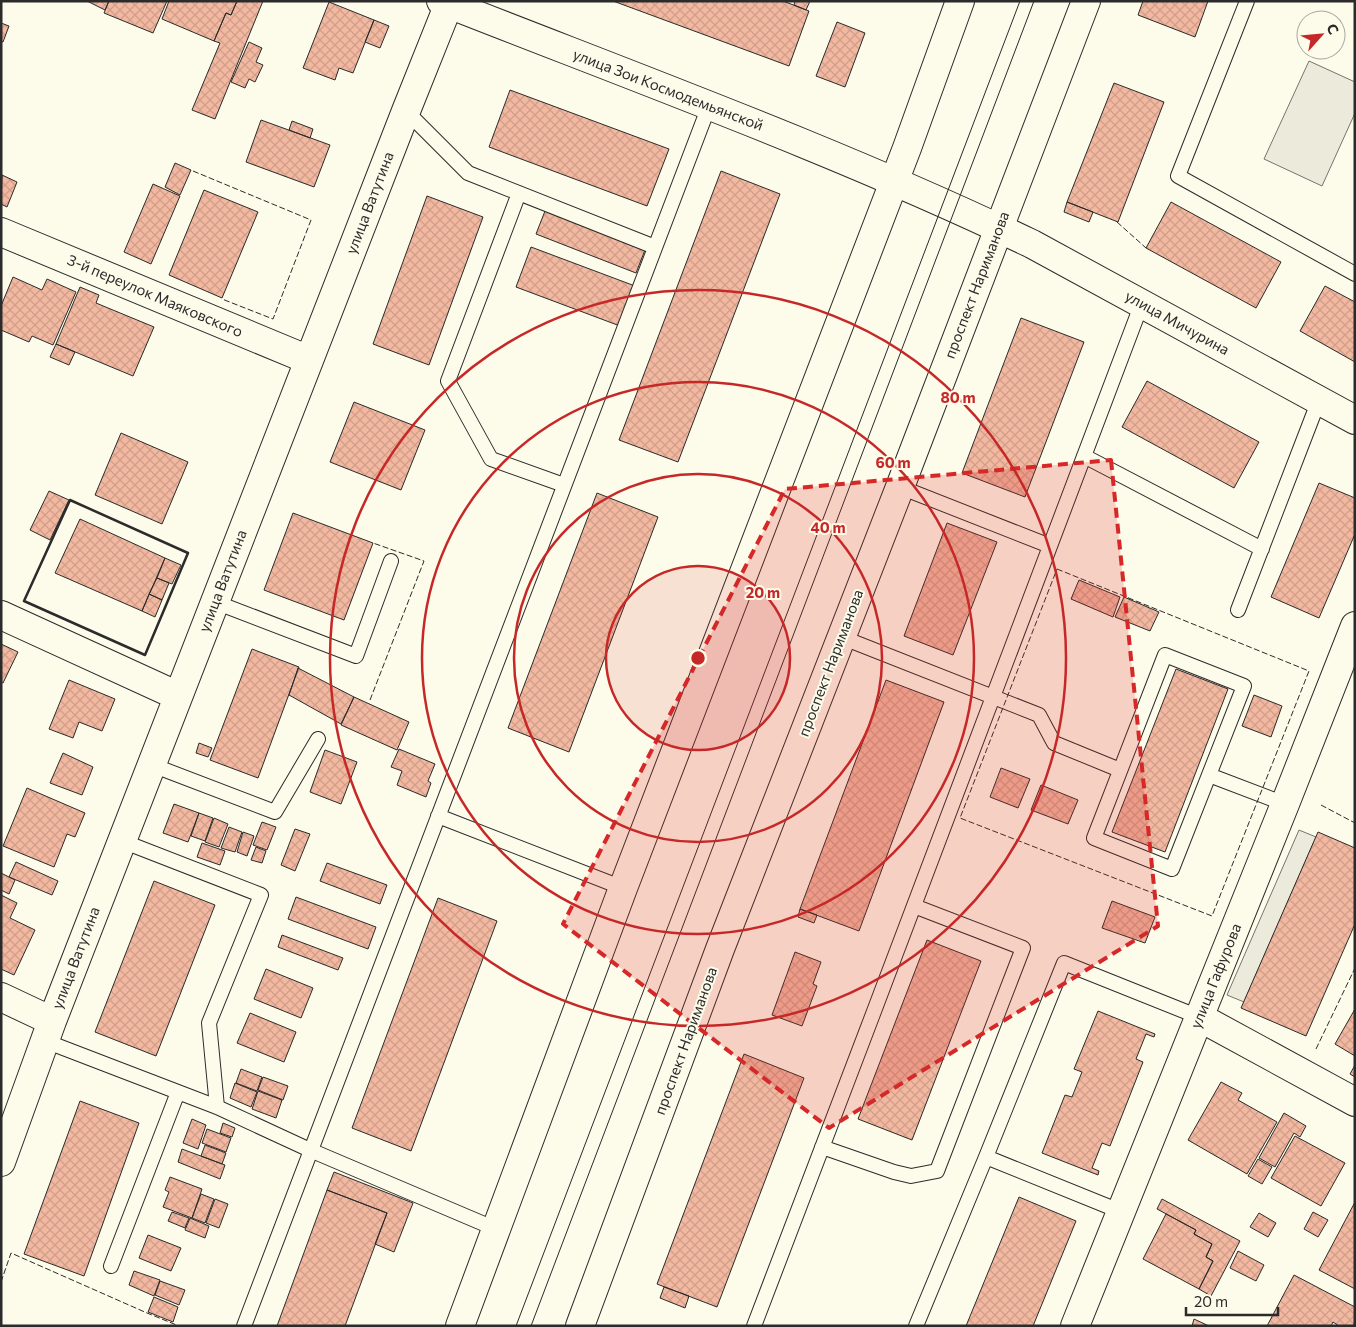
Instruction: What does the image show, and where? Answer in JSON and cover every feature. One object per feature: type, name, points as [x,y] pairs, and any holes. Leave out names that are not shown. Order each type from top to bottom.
[{"type":"street","points":[[460,1326],[960,1]]},
{"type":"street","name":"проспект Нариманова","points":[[580,1326],[720,949],[900,487],[1086,1]]},
{"type":"street","name":"улица Зои Космодемьянской","points":[[446,2],[824,151],[999,228]]},
{"type":"street","name":"улица Ватутина","points":[[1,1162],[48,1031],[406,111],[446,2]]},
{"type":"street","name":"улица Мичурина","points":[[999,228],[1032,244],[1355,420]]},
{"type":"street","name":"3-й переулок Маяковского","points":[[1,232],[309,360]]},
{"type":"street","points":[[1,615],[178,696]]},
{"type":"street","name":"улица Гафурова","points":[[1076,1326],[1355,626]]},
{"type":"street","points":[[1,997],[48,1031]]},
{"type":"street","points":[[1199,1018],[1355,1102]]},
{"type":"lane","points":[[1247,1],[1178,176],[1355,274]]},
{"type":"lane","points":[[244,1326],[709,106]]},
{"type":"lane","points":[[406,111],[468,173],[655,247]]},
{"type":"lane","points":[[519,193],[448,381],[490,459],[564,485]]},
{"type":"lane","points":[[754,1326],[1142,304]]},
{"type":"lane","points":[[1238,610],[1319,400]]},
{"type":"lane","points":[[1084,456],[1262,549]]},
{"type":"lane","points":[[900,487],[1050,546]]},
{"type":"lane","points":[[215,602],[356,656],[391,561]]},
{"type":"lane","points":[[841,637],[1039,715],[1054,743],[1120,770]]},
{"type":"lane","points":[[1165,655],[1244,686],[1209,775],[1172,869],[1094,838],[1165,655]]},
{"type":"lane","points":[[152,764],[275,812],[318,739]]},
{"type":"lane","points":[[1209,775],[1285,804]]},
{"type":"lane","points":[[438,816],[624,888]]},
{"type":"lane","points":[[122,841],[261,895],[209,1023],[217,1107]]},
{"type":"lane","points":[[822,1147],[911,1176],[937,1172],[1023,948],[914,906]]},
{"type":"lane","points":[[916,1326],[1064,963],[1199,1018]]},
{"type":"lane","points":[[48,1031],[178,1092],[217,1107],[310,1150],[496,1229]]},
{"type":"lane","points":[[111,1266],[178,1092]]},
{"type":"lane","points":[[986,1158],[1122,1212]]},
{"type":"highlighted area","points":[[1111,460],[1158,926],[829,1128],[563,924],[785,489]]},
{"type":"shaded area","points":[[1309,61],[1355,82],[1355,113],[1322,186],[1264,159]]},
{"type":"shaded area","points":[[1299,830],[1316,837],[1244,1002],[1227,995]]},
{"type":"building","points":[[87,1],[109,1],[105,10]]},
{"type":"building","points":[[109,1],[167,1],[153,33],[104,13]]},
{"type":"building","points":[[169,1],[237,1],[231,15],[226,13],[214,41],[162,19]]},
{"type":"building","points":[[237,1],[263,1],[215,119],[192,110],[220,43],[214,41],[226,13],[231,15]]},
{"type":"building","points":[[613,1],[783,1],[809,11],[789,66]]},
{"type":"building","points":[[795,1],[810,1],[806,10],[794,5]]},
{"type":"building","points":[[1143,1],[1208,1],[1195,37],[1138,15]]},
{"type":"building","points":[[329,2],[374,20],[353,73],[339,68],[335,80],[303,68]]},
{"type":"building","points":[[374,20],[389,26],[380,48],[365,42]]},
{"type":"building","points":[[837,22],[865,33],[845,87],[816,76]]},
{"type":"building","points":[[1,23],[9,26],[3,42],[1,41]]},
{"type":"building","points":[[249,42],[262,48],[256,62],[263,65],[255,82],[249,79],[245,88],[231,82]]},
{"type":"building","points":[[1114,83],[1164,102],[1118,222],[1067,202]]},
{"type":"building","points":[[510,90],[669,149],[647,206],[489,147]]},
{"type":"building","points":[[261,120],[330,145],[314,187],[246,162]]},
{"type":"building","points":[[292,121],[313,129],[310,138],[289,130]]},
{"type":"building","points":[[175,163],[191,170],[180,195],[165,187]]},
{"type":"building","points":[[721,171],[780,194],[678,462],[619,440]]},
{"type":"building","points":[[2,175],[17,182],[7,207],[1,204]]},
{"type":"building","points":[[153,184],[180,196],[151,264],[124,252]]},
{"type":"building","points":[[204,190],[258,212],[222,298],[169,275]]},
{"type":"building","points":[[427,196],[483,217],[429,365],[373,344]]},
{"type":"building","points":[[1067,202],[1093,212],[1089,222],[1064,212]]},
{"type":"building","points":[[1171,202],[1281,262],[1256,308],[1146,248]]},
{"type":"building","points":[[545,211],[645,250],[636,273],[536,234]]},
{"type":"building","points":[[531,247],[635,286],[620,326],[516,287]]},
{"type":"building","points":[[13,277],[42,290],[47,279],[76,292],[53,345],[32,336],[29,342],[1,330],[1,306]]},
{"type":"building","points":[[1325,286],[1355,302],[1355,362],[1300,331]]},
{"type":"building","points":[[80,287],[99,295],[96,303],[154,327],[133,376],[56,344]]},
{"type":"building","points":[[1021,318],[1084,342],[1025,497],[962,473]]},
{"type":"building","points":[[56,344],[75,352],[69,365],[50,357]]},
{"type":"building","points":[[1147,381],[1259,442],[1234,488],[1122,427]]},
{"type":"building","points":[[354,402],[425,430],[401,490],[330,462]]},
{"type":"building","points":[[121,433],[188,462],[162,524],[95,495]]},
{"type":"building","points":[[1319,483],[1355,498],[1355,534],[1319,618],[1271,597]]},
{"type":"building","points":[[49,491],[69,500],[50,540],[30,530]]},
{"type":"building","points":[[597,493],[658,517],[569,752],[508,728]]},
{"type":"building","points":[[293,513],[373,543],[344,620],[264,590]]},
{"type":"building","points":[[80,519],[165,558],[142,611],[55,573]]},
{"type":"building","points":[[947,523],[997,542],[953,655],[904,636]]},
{"type":"building","points":[[165,558],[181,565],[172,584],[157,578]]},
{"type":"building","points":[[157,578],[169,583],[162,600],[149,594]]},
{"type":"building","points":[[1079,580],[1120,597],[1113,617],[1071,599]]},
{"type":"building","points":[[149,594],[162,600],[155,617],[142,611]]},
{"type":"building","points":[[1124,597],[1159,612],[1150,631],[1115,617]]},
{"type":"building","points":[[1,644],[18,652],[3,683],[1,682]]},
{"type":"building","points":[[252,649],[299,667],[258,778],[210,760]]},
{"type":"building","points":[[298,668],[354,697],[341,724],[289,695]]},
{"type":"building","points":[[1176,669],[1228,689],[1165,852],[1112,832]]},
{"type":"building","points":[[69,680],[115,699],[102,731],[79,722],[73,738],[49,729]]},
{"type":"building","points":[[886,680],[944,702],[859,931],[800,909]]},
{"type":"building","points":[[1254,695],[1282,706],[1271,737],[1242,726]]},
{"type":"building","points":[[354,697],[409,722],[397,750],[341,725]]},
{"type":"building","points":[[199,743],[212,748],[208,757],[196,753]]},
{"type":"building","points":[[399,749],[435,764],[428,781],[431,783],[426,797],[397,785],[402,771],[391,767]]},
{"type":"building","points":[[325,750],[357,762],[341,804],[310,792]]},
{"type":"building","points":[[63,753],[93,767],[82,795],[50,783]]},
{"type":"building","points":[[1001,768],[1030,779],[1018,808],[990,797]]},
{"type":"building","points":[[1041,785],[1078,800],[1068,824],[1031,810]]},
{"type":"building","points":[[27,788],[85,813],[75,837],[67,834],[54,867],[3,846]]},
{"type":"building","points":[[174,804],[199,813],[188,842],[163,833]]},
{"type":"building","points":[[199,813],[213,818],[205,841],[191,836]]},
{"type":"building","points":[[214,818],[228,824],[219,847],[205,842]]},
{"type":"building","points":[[262,822],[276,827],[267,850],[253,845]]},
{"type":"building","points":[[229,827],[242,832],[235,852],[221,848]]},
{"type":"building","points":[[295,829],[310,834],[295,871],[281,865]]},
{"type":"building","points":[[243,832],[254,836],[247,856],[237,852]]},
{"type":"building","points":[[1318,832],[1355,848],[1355,924],[1306,1036],[1241,1008]]},
{"type":"building","points":[[202,843],[225,851],[220,865],[197,857]]},
{"type":"building","points":[[256,847],[266,851],[262,863],[251,860]]},
{"type":"building","points":[[16,862],[58,881],[52,895],[9,877]]},
{"type":"building","points":[[327,863],[387,885],[380,904],[320,881]]},
{"type":"building","points":[[1,873],[15,880],[9,894],[1,890]]},
{"type":"building","points":[[154,881],[215,905],[156,1056],[95,1032]]},
{"type":"building","points":[[1,895],[17,903],[10,918],[35,930],[14,975],[1,969]]},
{"type":"building","points":[[296,897],[376,927],[368,949],[288,919]]},
{"type":"building","points":[[438,898],[497,921],[411,1151],[352,1128]]},
{"type":"building","points":[[1112,901],[1155,917],[1145,943],[1102,928]]},
{"type":"building","points":[[800,909],[817,915],[814,923],[798,917]]},
{"type":"building","points":[[282,935],[343,958],[338,970],[278,947]]},
{"type":"building","points":[[927,940],[981,961],[912,1140],[858,1119]]},
{"type":"building","points":[[795,952],[821,962],[813,984],[817,986],[802,1026],[772,1015]]},
{"type":"building","points":[[266,969],[313,988],[301,1018],[254,999]]},
{"type":"building","points":[[1355,1009],[1355,1056],[1335,1044]]},
{"type":"building","points":[[1098,1011],[1155,1034],[1154,1037],[1146,1034],[1136,1059],[1143,1062],[1110,1146],[1102,1143],[1092,1168],[1099,1171],[1098,1175],[1042,1153],[1065,1095],[1072,1097],[1082,1072],[1074,1069]]},
{"type":"building","points":[[250,1013],[296,1032],[284,1062],[237,1043]]},
{"type":"building","points":[[744,1054],[804,1078],[717,1307],[657,1284]]},
{"type":"building","points":[[1355,1065],[1355,1077],[1350,1074]]},
{"type":"building","points":[[241,1069],[262,1077],[257,1091],[236,1083]]},
{"type":"building","points":[[263,1077],[288,1086],[283,1100],[258,1090]]},
{"type":"building","points":[[1221,1082],[1242,1093],[1238,1100],[1277,1122],[1247,1174],[1188,1140]]},
{"type":"building","points":[[235,1083],[257,1092],[251,1107],[230,1098]]},
{"type":"building","points":[[258,1091],[282,1100],[276,1118],[252,1109]]},
{"type":"building","points":[[80,1101],[139,1123],[84,1276],[24,1254]]},
{"type":"building","points":[[1284,1113],[1306,1126],[1300,1137],[1294,1133],[1275,1167],[1259,1158]]},
{"type":"building","points":[[192,1119],[206,1125],[198,1149],[183,1143]]},
{"type":"building","points":[[223,1123],[235,1128],[232,1137],[220,1133]]},
{"type":"building","points":[[207,1129],[231,1138],[226,1152],[202,1143]]},
{"type":"building","points":[[1295,1136],[1345,1163],[1321,1206],[1271,1178]]},
{"type":"building","points":[[205,1145],[226,1153],[222,1164],[201,1156]]},
{"type":"building","points":[[182,1149],[225,1165],[220,1179],[178,1162]]},
{"type":"building","points":[[1258,1159],[1272,1167],[1262,1184],[1248,1176]]},
{"type":"building","points":[[334,1172],[413,1203],[394,1252],[375,1244],[387,1213],[327,1190]]},
{"type":"building","points":[[170,1177],[202,1189],[192,1218],[163,1207],[169,1192],[165,1190]]},
{"type":"building","points":[[327,1190],[387,1213],[345,1326],[277,1326]]},
{"type":"building","points":[[201,1194],[214,1199],[205,1223],[192,1218]]},
{"type":"building","points":[[1019,1197],[1076,1221],[1033,1326],[966,1326]]},
{"type":"building","points":[[215,1199],[228,1204],[219,1228],[206,1223]]},
{"type":"building","points":[[1162,1199],[1240,1241],[1211,1296],[1199,1289],[1213,1261],[1206,1257],[1212,1244],[1194,1234],[1196,1230],[1157,1209]]},
{"type":"building","points":[[1355,1202],[1355,1289],[1319,1270]]},
{"type":"building","points":[[172,1212],[189,1218],[185,1228],[168,1221]]},
{"type":"building","points":[[1313,1212],[1328,1220],[1318,1237],[1304,1229]]},
{"type":"building","points":[[1259,1213],[1276,1223],[1268,1237],[1250,1227]]},
{"type":"building","points":[[1166,1214],[1196,1230],[1194,1234],[1212,1244],[1206,1257],[1213,1261],[1199,1289],[1143,1259]]},
{"type":"building","points":[[190,1218],[209,1226],[205,1238],[185,1230]]},
{"type":"building","points":[[148,1235],[181,1248],[171,1271],[139,1258]]},
{"type":"building","points":[[1238,1251],[1264,1265],[1256,1281],[1230,1268]]},
{"type":"building","points":[[134,1271],[160,1280],[154,1296],[129,1285]]},
{"type":"building","points":[[1294,1275],[1355,1307],[1355,1322],[1353,1326],[1339,1326],[1333,1322],[1331,1326],[1267,1326]]},
{"type":"building","points":[[160,1281],[185,1290],[179,1305],[155,1295]]},
{"type":"building","points":[[664,1287],[689,1296],[685,1308],[660,1298]]},
{"type":"building","points":[[154,1297],[178,1307],[173,1322],[148,1312]]},
{"type":"building","points":[[1194,1319],[1209,1326],[1192,1326]]},
{"type":"tram line","points":[[516,1326],[1020,1]]},
{"type":"tram line","points":[[531,1326],[1034,1]]},
{"type":"fence","points":[[193,171],[311,220],[273,319],[222,299]]},
{"type":"fence","points":[[1117,222],[1146,248]]},
{"type":"fence","points":[[370,700],[424,561],[373,543]]},
{"type":"fence","points":[[1057,569],[1309,671],[1212,916],[960,818],[1057,569]]},
{"type":"fence","points":[[1321,805],[1355,823]]},
{"type":"fence","points":[[1316,1049],[1355,968]]},
{"type":"fence","points":[[1,1282],[11,1253],[179,1326]]},
{"type":"wall","points":[[70,500],[188,553],[145,655],[24,601],[70,500]]}]
